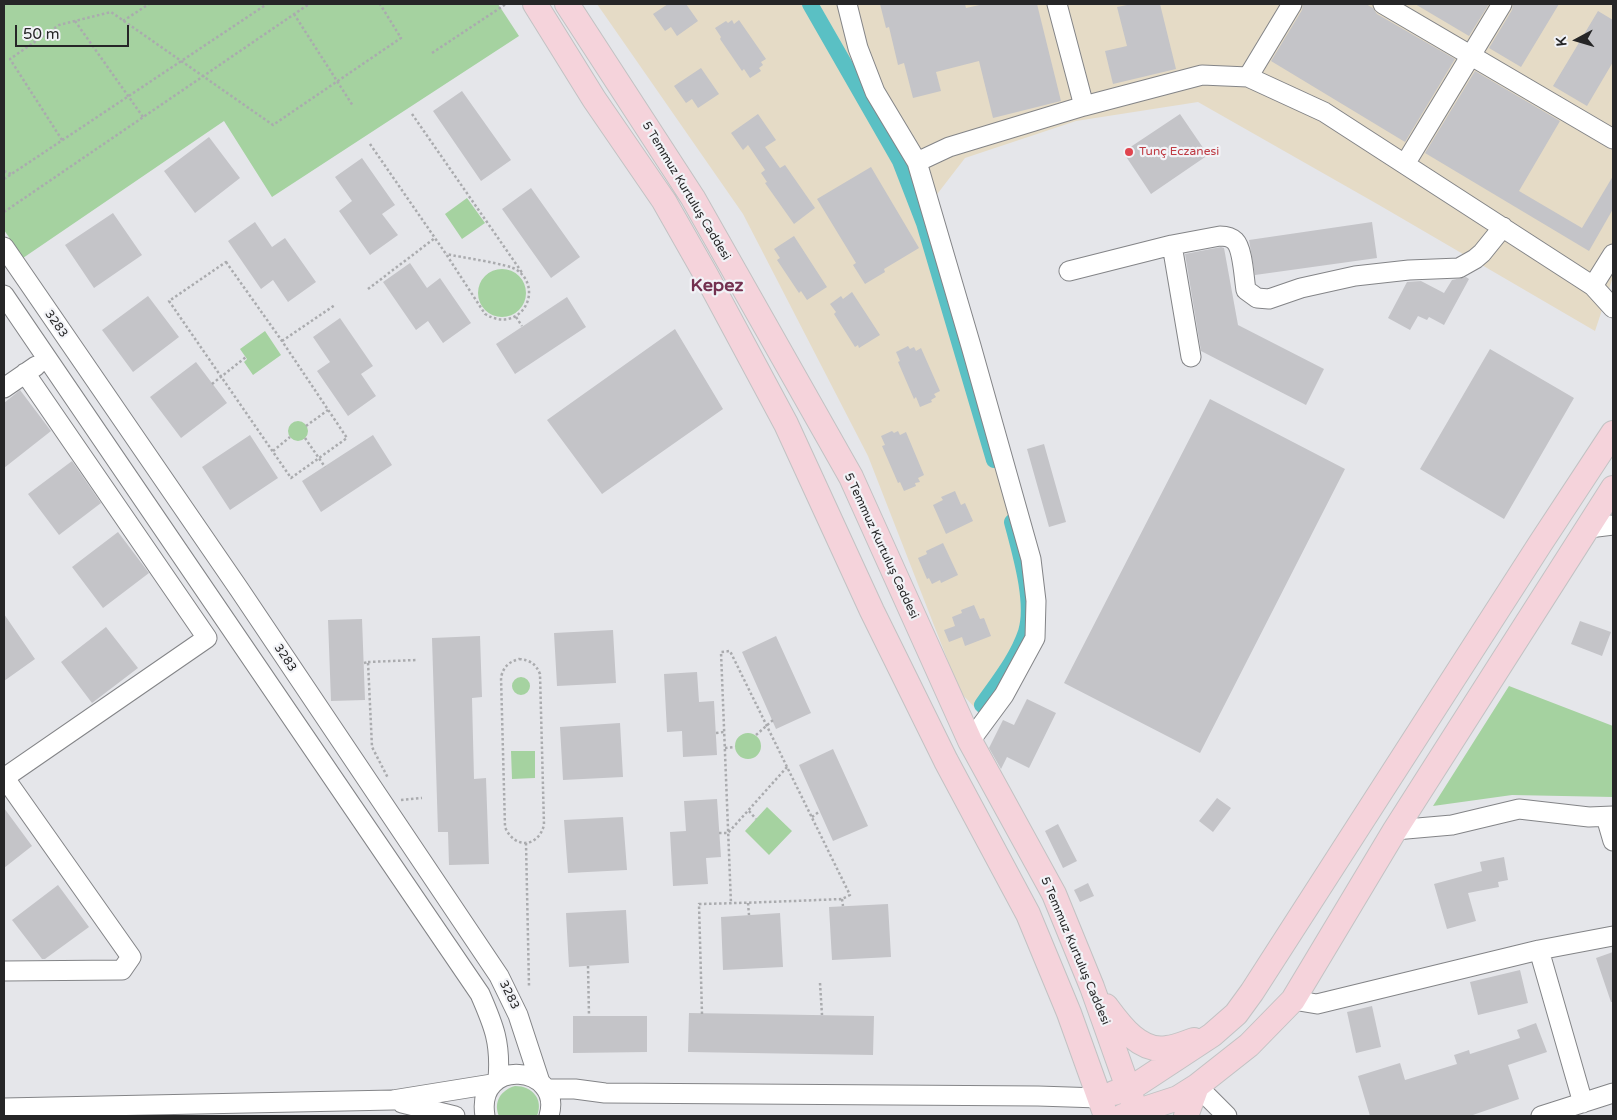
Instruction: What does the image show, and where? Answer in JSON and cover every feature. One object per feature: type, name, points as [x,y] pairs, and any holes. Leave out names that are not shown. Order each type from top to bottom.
[{"type":"main road","name":"5 Temmuz Kurtuluş Caddesi","points":[[535,4],[594,99],[664,201],[706,274],[786,424],[872,611],[941,752],[1028,914],[1069,1013],[1102,1107]]},
{"type":"main road","name":"5 Temmuz Kurtuluş Caddesi","points":[[567,4],[693,198],[851,477],[970,741],[1054,894],[1092,987],[1129,1087],[1133,1115]]},
{"type":"main road","points":[[1102,1107],[1129,1087],[1136,1085],[1212,1035],[1236,1014],[1613,433]]},
{"type":"main road","points":[[1133,1115],[1178,1098],[1197,1086],[1249,1045],[1293,1000],[1395,830],[1613,488]]},
{"type":"main road","points":[[1092,987],[1122,1027],[1139,1041],[1153,1048],[1166,1049],[1212,1035]]},
{"type":"main road","points":[[1186,1116],[1197,1086]]},
{"type":"street","points":[[847,4],[858,48],[875,92],[917,162],[1031,559],[1036,601],[1035,638],[1004,695],[970,741]]},
{"type":"street","points":[[1057,4],[1084,106]]},
{"type":"street","points":[[1248,77],[1292,4]]},
{"type":"street","points":[[1383,4],[1613,139]]},
{"type":"street","points":[[1405,164],[1502,4]]},
{"type":"street","points":[[917,162],[949,147],[1084,106],[1202,75],[1248,77],[1324,112],[1594,286],[1613,308]]},
{"type":"street","points":[[1069,271],[1172,245],[1220,236],[1231,238],[1239,246],[1246,290],[1257,298],[1269,299],[1301,288],[1355,276],[1400,271],[1459,268],[1467,265],[1482,253],[1503,227]]},
{"type":"street","points":[[1172,245],[1192,357]]},
{"type":"street","name":"3283","points":[[4,247],[239,589],[499,976],[518,1015],[551,1104],[550,1116]]},
{"type":"street","points":[[1594,286],[1613,254]]},
{"type":"street","points":[[1594,286],[1613,291]]},
{"type":"street","points":[[4,295],[480,994],[494,1025],[500,1057],[495,1082],[484,1100],[485,1116]]},
{"type":"street","points":[[4,388],[47,358]]},
{"type":"street","points":[[4,971],[122,970],[131,957],[4,778],[207,638],[26,373]]},
{"type":"street","points":[[1589,528],[1613,525]]},
{"type":"street","points":[[1395,830],[1452,825],[1518,809],[1589,817],[1610,817],[1613,841]]},
{"type":"street","points":[[1293,1000],[1317,1004],[1539,950],[1613,936]]},
{"type":"street","points":[[1539,950],[1583,1103]]},
{"type":"street","points":[[4,1108],[393,1100],[495,1082],[505,1076],[520,1073],[534,1078],[543,1085],[605,1093],[1038,1096],[1102,1107]]},
{"type":"street","points":[[1197,1086],[1227,1116]]},
{"type":"street","points":[[1541,1116],[1613,1094]]},
{"type":"street","points":[[393,1100],[455,1116]]},
{"type":"path","points":[[123,21],[149,4]]},
{"type":"path","points":[[257,4],[260,8]]},
{"type":"path","points":[[4,179],[267,4]]},
{"type":"path","points":[[4,212],[309,4]]},
{"type":"path","points":[[62,140],[10,59],[59,25],[111,12],[273,125],[401,38],[380,4]]},
{"type":"path","points":[[432,53],[506,4]]},
{"type":"path","points":[[294,14],[353,106]]},
{"type":"path","points":[[75,21],[142,117]]},
{"type":"path","points":[[370,144],[485,314],[493,319],[501,320],[516,317],[528,301],[529,288],[526,277],[412,114]]},
{"type":"path","points":[[4,170],[11,174]]},
{"type":"path","points":[[368,289],[435,238]]},
{"type":"path","points":[[446,254],[515,268],[526,277]]},
{"type":"path","points":[[226,262],[347,438],[291,478],[221,376],[169,301],[226,262]]},
{"type":"path","points":[[282,341],[335,304]]},
{"type":"path","points":[[516,317],[522,326]]},
{"type":"path","points":[[212,384],[246,357]]},
{"type":"path","points":[[306,426],[328,410]]},
{"type":"path","points":[[273,451],[290,437]]},
{"type":"path","points":[[305,438],[324,467]]},
{"type":"path","points":[[702,1014],[700,904],[731,904],[842,899],[850,895],[730,651],[721,652],[731,904]]},
{"type":"path","points":[[519,659],[532,663],[540,674],[544,825],[539,836],[526,843],[512,838],[505,827],[501,677],[507,665],[519,659]]},
{"type":"path","points":[[364,663],[416,660]]},
{"type":"path","points":[[368,662],[372,747],[390,782]]},
{"type":"path","points":[[756,735],[773,720]]},
{"type":"path","points":[[716,733],[724,732]]},
{"type":"path","points":[[725,748],[735,747]]},
{"type":"path","points":[[720,833],[728,833],[787,767]]},
{"type":"path","points":[[400,800],[422,798]]},
{"type":"path","points":[[748,810],[756,819]]},
{"type":"path","points":[[812,817],[820,812]]},
{"type":"path","points":[[526,843],[529,986]]},
{"type":"path","points":[[842,899],[843,906]]},
{"type":"path","points":[[748,903],[749,915]]},
{"type":"path","points":[[588,966],[589,1016]]},
{"type":"path","points":[[820,982],[822,1016]]},
{"type":"shaded area","points":[[597,4],[811,4],[849,62],[818,4],[1613,4],[1613,277],[1595,331],[1198,102],[1076,121],[965,158],[928,206],[1024,569],[1029,629],[979,712],[960,692],[868,456],[743,214]]},
{"type":"green space","points":[[4,4],[498,4],[519,36],[272,197],[224,121],[23,258],[4,230]]},
{"type":"green space","points":[[467,198],[485,223],[462,239],[445,214]]},
{"type":"green space","points":[[502,269],[511,271],[519,276],[524,284],[526,293],[524,302],[519,310],[511,315],[502,317],[493,315],[485,310],[480,302],[478,293],[480,284],[485,276],[493,271]]},
{"type":"green space","points":[[265,331],[281,355],[253,375],[244,362],[247,359],[240,349]]},
{"type":"green space","points":[[298,421],[305,424],[308,431],[305,438],[298,441],[291,438],[288,431],[291,424]]},
{"type":"green space","points":[[521,677],[527,680],[530,686],[527,692],[521,695],[515,692],[512,686],[515,680]]},
{"type":"green space","points":[[1509,686],[1613,726],[1613,797],[1512,795],[1433,806]]},
{"type":"green space","points":[[748,733],[757,737],[761,746],[757,755],[748,759],[739,755],[735,746],[739,737]]},
{"type":"green space","points":[[511,751],[535,751],[535,778],[512,779]]},
{"type":"green space","points":[[767,807],[792,831],[769,855],[745,831]]},
{"type":"green space","points":[[515,1086],[527,1088],[538,1099],[539,1110],[537,1116],[499,1116],[497,1106],[500,1097],[506,1090]]},
{"type":"building","points":[[668,4],[686,4],[698,21],[677,36],[671,27],[665,31],[653,14]]},
{"type":"building","points":[[880,4],[965,4],[966,8],[984,4],[1037,4],[1061,101],[993,118],[979,61],[936,72],[941,91],[913,98],[904,63],[898,65],[889,27],[886,28]]},
{"type":"building","points":[[1132,4],[1160,4],[1176,69],[1113,84],[1105,51],[1127,46],[1117,7]]},
{"type":"building","points":[[1303,4],[1366,4],[1373,8],[1377,14],[1455,59],[1405,142],[1271,61],[1302,10]]},
{"type":"building","points":[[1415,4],[1489,4],[1469,36]]},
{"type":"building","points":[[1513,4],[1559,4],[1521,67],[1489,48],[1512,10]]},
{"type":"building","points":[[1598,11],[1613,20],[1613,62],[1587,106],[1553,86]]},
{"type":"building","points":[[732,20],[734,24],[739,20],[766,59],[761,62],[763,65],[759,68],[761,71],[750,78],[744,69],[742,71],[720,39],[721,37],[715,28],[726,21],[728,23]]},
{"type":"building","points":[[701,68],[719,94],[698,108],[692,99],[686,103],[674,86]]},
{"type":"building","points":[[1475,71],[1560,121],[1519,191],[1582,228],[1613,176],[1613,209],[1589,251],[1425,153]]},
{"type":"building","points":[[462,91],[511,160],[481,181],[433,111]]},
{"type":"building","points":[[758,114],[776,140],[765,147],[780,168],[785,165],[815,208],[794,224],[765,183],[767,182],[761,173],[765,170],[748,145],[743,150],[731,133]]},
{"type":"building","points":[[1180,114],[1208,155],[1151,194],[1123,152]]},
{"type":"building","points":[[209,137],[240,178],[195,213],[164,171]]},
{"type":"building","points":[[362,158],[395,205],[382,214],[398,235],[370,255],[339,211],[352,201],[335,177]]},
{"type":"building","points":[[871,167],[919,248],[884,269],[885,272],[865,284],[853,265],[856,263],[817,199]]},
{"type":"building","points":[[531,188],[580,257],[551,278],[502,209]]},
{"type":"building","points":[[113,213],[142,255],[94,288],[65,245]]},
{"type":"building","points":[[255,222],[272,247],[285,238],[316,282],[288,302],[273,280],[261,289],[228,241]]},
{"type":"building","points":[[1372,222],[1377,258],[1255,275],[1249,240]]},
{"type":"building","points":[[794,236],[827,287],[807,300],[801,291],[799,293],[777,260],[780,258],[774,249]]},
{"type":"building","points":[[1224,248],[1238,325],[1324,369],[1306,405],[1201,351],[1185,254]]},
{"type":"building","points":[[410,263],[427,288],[440,278],[471,323],[443,343],[428,321],[416,330],[383,282]]},
{"type":"building","points":[[1466,277],[1469,279],[1444,325],[1429,317],[1427,320],[1418,316],[1410,330],[1388,318],[1407,282],[1421,281],[1444,293],[1452,280]]},
{"type":"building","points":[[852,292],[880,335],[859,348],[858,345],[855,347],[834,314],[836,312],[830,304],[841,296],[843,299]]},
{"type":"building","points":[[148,296],[179,337],[133,372],[102,330]]},
{"type":"building","points":[[567,297],[586,327],[515,374],[496,344]]},
{"type":"building","points":[[340,318],[373,366],[361,374],[376,396],[348,416],[317,371],[330,362],[313,337]]},
{"type":"building","points":[[675,329],[723,409],[602,494],[547,420]]},
{"type":"building","points":[[908,346],[910,349],[914,347],[916,351],[921,348],[940,391],[934,394],[936,397],[931,400],[932,402],[920,407],[916,397],[914,399],[898,362],[900,361],[896,352]]},
{"type":"building","points":[[1490,349],[1574,398],[1504,519],[1420,469]]},
{"type":"building","points":[[196,362],[227,403],[181,438],[150,397]]},
{"type":"building","points":[[20,390],[51,431],[4,468],[4,403]]},
{"type":"building","points":[[1210,399],[1345,469],[1200,753],[1064,683]]},
{"type":"building","points":[[892,431],[894,433],[898,431],[900,435],[906,432],[924,475],[918,478],[920,482],[915,483],[916,486],[904,491],[900,482],[898,483],[882,446],[885,445],[881,436]]},
{"type":"building","points":[[250,435],[278,478],[230,510],[202,467]]},
{"type":"building","points":[[373,435],[392,465],[321,512],[302,481]]},
{"type":"building","points":[[1044,444],[1066,522],[1049,527],[1027,449]]},
{"type":"building","points":[[72,461],[101,503],[59,535],[28,494]]},
{"type":"building","points":[[955,491],[961,505],[965,503],[973,521],[946,534],[933,505],[943,500],[941,497]]},
{"type":"building","points":[[118,532],[149,573],[103,608],[72,567]]},
{"type":"building","points":[[943,543],[958,575],[941,583],[940,580],[932,584],[929,578],[927,579],[918,558],[927,554],[926,551]]},
{"type":"building","points":[[974,605],[980,619],[984,618],[991,636],[965,646],[962,637],[949,642],[944,630],[955,626],[952,617],[962,613],[961,610]]},
{"type":"building","points":[[4,614],[35,659],[4,681]]},
{"type":"building","points":[[362,619],[365,700],[331,701],[328,620]]},
{"type":"building","points":[[1580,621],[1611,632],[1602,656],[1571,644]]},
{"type":"building","points":[[106,627],[138,668],[92,703],[61,662]]},
{"type":"building","points":[[613,630],[616,683],[557,686],[554,633]]},
{"type":"building","points":[[480,636],[482,697],[472,698],[474,779],[486,778],[489,864],[449,865],[448,832],[438,832],[432,638]]},
{"type":"building","points":[[776,636],[811,713],[776,729],[742,652]]},
{"type":"building","points":[[697,672],[699,702],[714,701],[717,755],[683,757],[682,731],[667,732],[664,674]]},
{"type":"building","points":[[1027,699],[1056,713],[1029,768],[1007,757],[1001,769],[989,748],[1003,720],[1014,725]]},
{"type":"building","points":[[620,723],[623,777],[563,780],[560,727]]},
{"type":"building","points":[[833,749],[868,826],[833,841],[799,765]]},
{"type":"building","points":[[1217,798],[1231,808],[1213,832],[1199,821]]},
{"type":"building","points":[[717,799],[721,857],[706,858],[708,884],[673,886],[670,832],[686,831],[684,801]]},
{"type":"building","points":[[4,808],[32,846],[4,868]]},
{"type":"building","points":[[623,817],[627,870],[568,873],[564,820]]},
{"type":"building","points":[[1058,824],[1077,861],[1063,868],[1045,831]]},
{"type":"building","points":[[1504,857],[1508,880],[1498,882],[1499,887],[1468,893],[1476,921],[1447,929],[1434,884],[1482,871],[1480,862]]},
{"type":"building","points":[[1088,883],[1094,896],[1080,902],[1074,890]]},
{"type":"building","points":[[58,885],[89,927],[45,959],[42,959],[12,920]]},
{"type":"building","points":[[888,904],[891,957],[832,960],[829,907]]},
{"type":"building","points":[[626,910],[629,963],[569,967],[566,913]]},
{"type":"building","points":[[780,913],[783,967],[723,970],[721,917]]},
{"type":"building","points":[[1613,952],[1613,1002],[1611,1002],[1596,958]]},
{"type":"building","points":[[1520,970],[1528,1003],[1478,1015],[1470,982]]},
{"type":"building","points":[[1372,1006],[1381,1047],[1356,1053],[1347,1012]]},
{"type":"building","points":[[689,1013],[874,1016],[873,1055],[688,1052]]},
{"type":"building","points":[[573,1016],[647,1016],[647,1052],[573,1053]]},
{"type":"building","points":[[1536,1023],[1547,1052],[1508,1065],[1519,1099],[1470,1116],[1370,1116],[1358,1076],[1400,1063],[1405,1080],[1457,1064],[1454,1055],[1469,1050],[1470,1054],[1520,1038],[1517,1030]]},
{"type":"waterway","points":[[810,4],[900,161],[924,223],[994,460]]},
{"type":"waterway","points":[[982,705],[1018,652],[1026,632],[1028,620],[1028,592],[1012,522]]},
{"type":"place","name":"Tunç Eczanesi","points":[[1129,152]]},
{"type":"district","name":"Kepez","points":[[717,286]]}]
